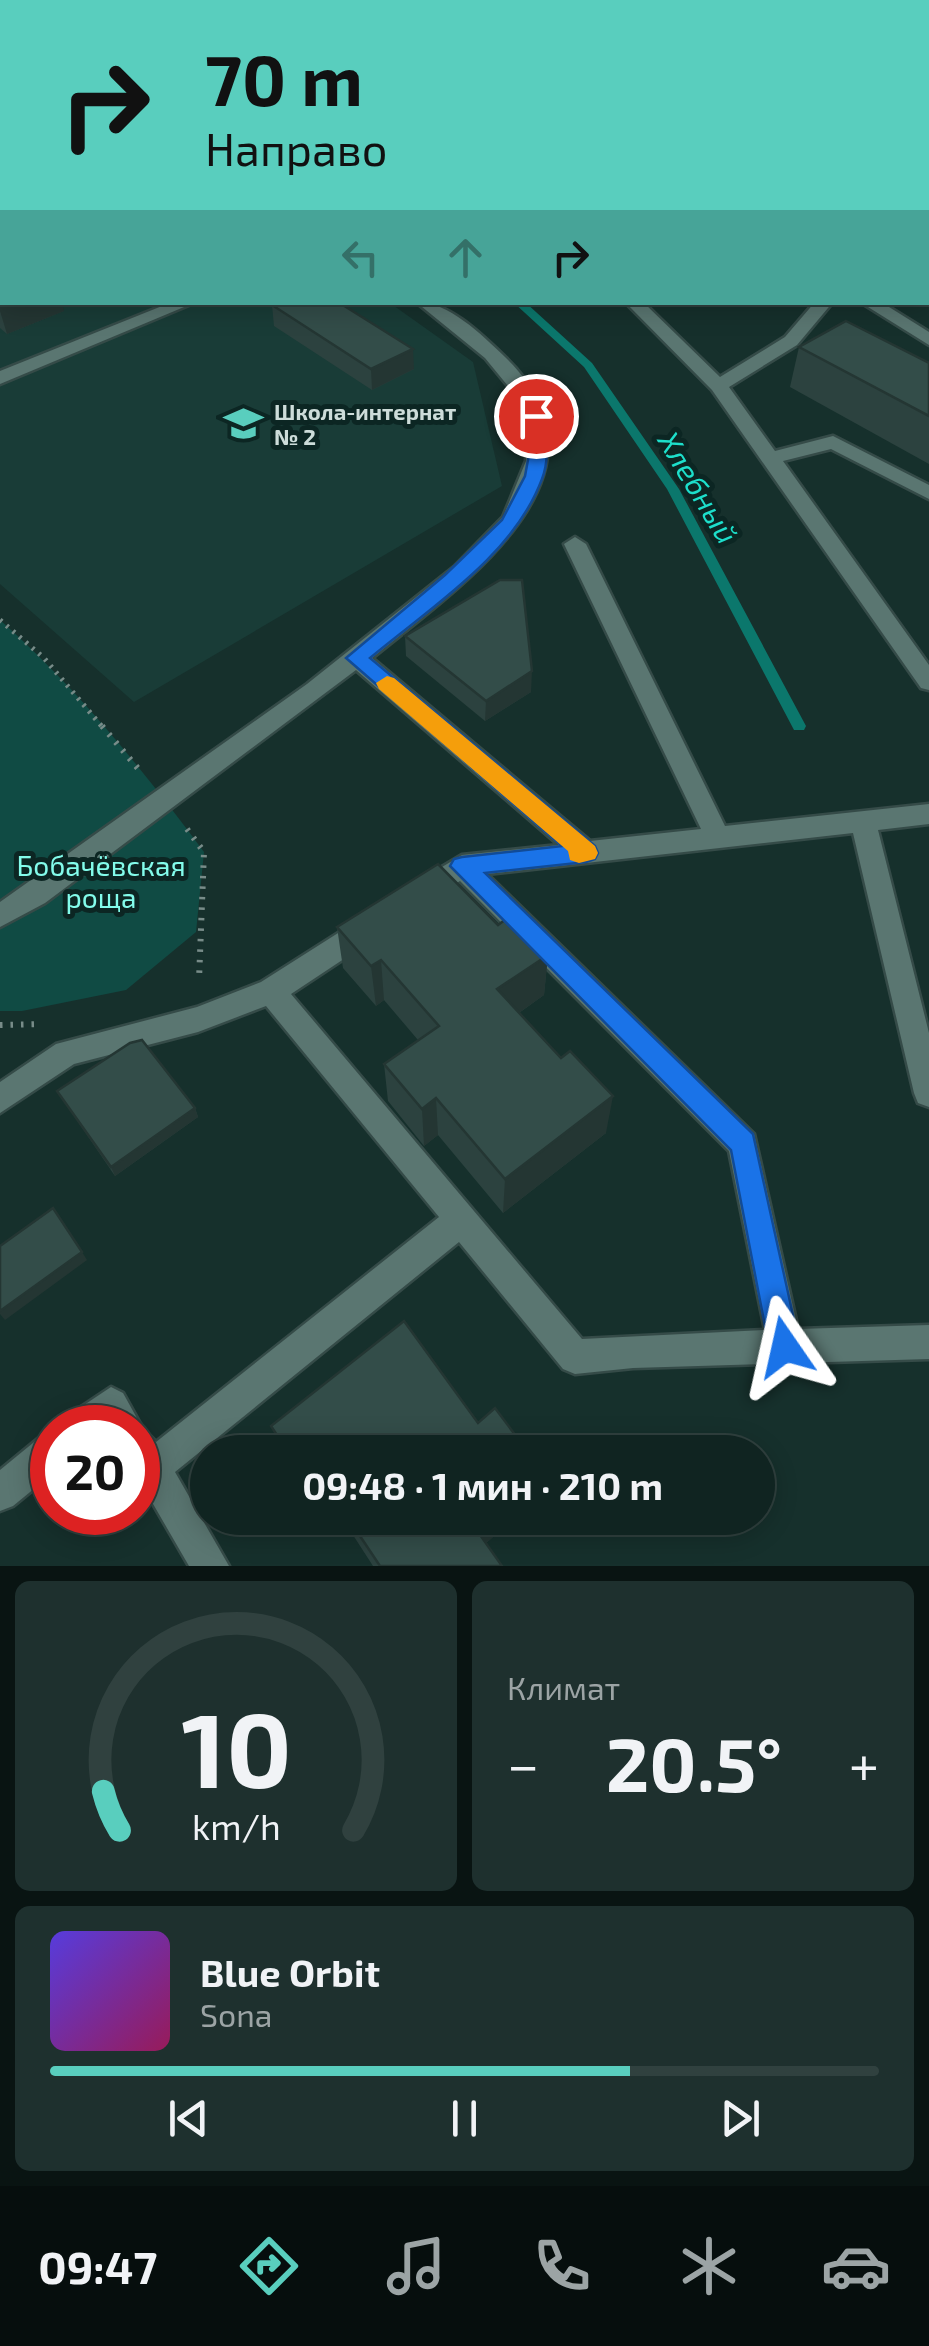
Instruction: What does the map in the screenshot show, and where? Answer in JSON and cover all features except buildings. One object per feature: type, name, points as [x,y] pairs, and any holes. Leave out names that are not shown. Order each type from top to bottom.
[{"type":"street","points":[[0,378],[181,305]]},
{"type":"street","points":[[0,916],[36,895],[356,658],[452,580],[510,523],[534,476],[538,449],[536,416],[515,380],[490,352],[428,305]]},
{"type":"street","points":[[636,305],[719,386],[929,682]]},
{"type":"street","points":[[719,386],[791,341],[822,305]]},
{"type":"street","points":[[873,305],[929,340]]},
{"type":"street","points":[[772,458],[833,442],[929,493]]},
{"type":"street","points":[[576,544],[718,838]]},
{"type":"street","points":[[356,658],[586,853]]},
{"type":"street","points":[[0,1099],[66,1053],[198,1019],[271,991],[462,866],[929,814]]},
{"type":"street","points":[[864,822],[929,1093]]},
{"type":"street","points":[[462,866],[743,1144],[785,1347]]},
{"type":"street","points":[[271,991],[575,1358],[633,1351],[929,1342]]},
{"type":"street","points":[[160,1445],[461,1220]]},
{"type":"street","points":[[0,1492],[30,1468]]},
{"type":"street","points":[[160,1481],[210,1566]]},
{"type":"shaded area","name":"Школа-интернат № 2","points":[[0,305],[393,305],[473,362],[502,486],[134,702],[0,584]]},
{"type":"green space","name":"Бобачёвская роща","points":[[0,620],[56,673],[108,731],[204,852],[196,932],[126,990],[22,1011],[0,1011]]},
{"type":"waterway","name":"Хлебный","points":[[521,305],[588,365],[673,489],[799,726]]},
{"type":"slow traffic","points":[[387,683],[586,853],[579,854]]},
{"type":"place","name":"Школа-интернат № 2","points":[[244,424]]},
{"type":"route","points":[[536,416],[538,449],[534,476],[510,523],[452,580],[356,658],[586,853],[462,866],[743,1144],[785,1347]]}]
